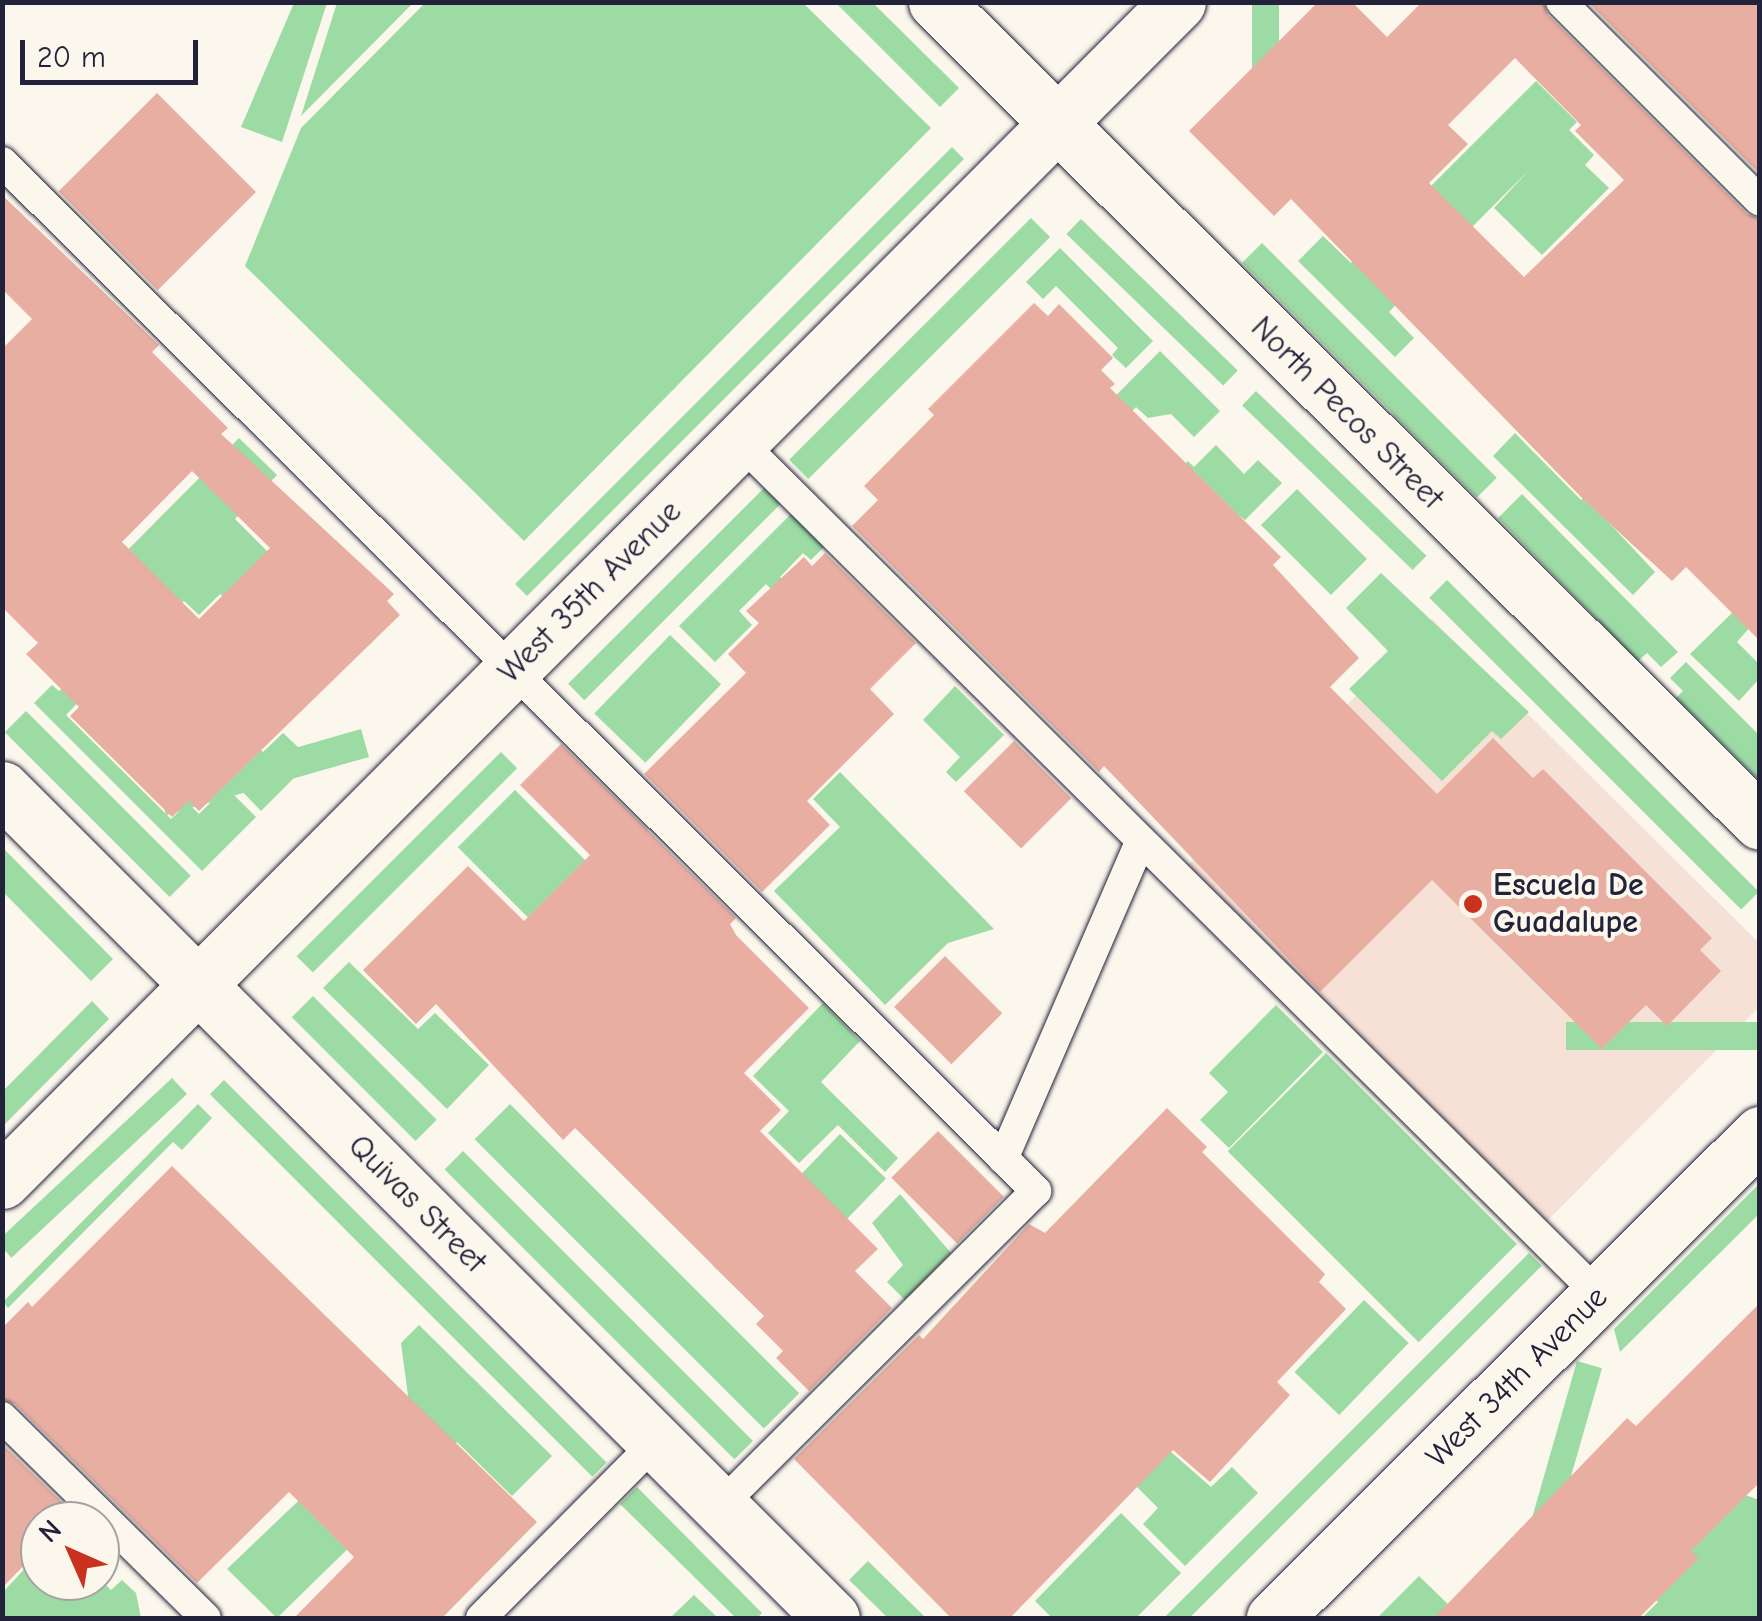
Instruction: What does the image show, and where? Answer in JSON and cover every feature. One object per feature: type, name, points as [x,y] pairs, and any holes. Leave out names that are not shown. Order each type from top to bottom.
[{"type":"street","name":"North Pecos Street","points":[[936,2],[1760,822]]},
{"type":"street","name":"West 35th Avenue","points":[[2,1181],[1178,2]]},
{"type":"street","name":"Quivas Street","points":[[2,789],[832,1618]]},
{"type":"street","name":"West 34th Avenue","points":[[1274,1618],[1760,1134]]},
{"type":"lane","points":[[1561,2],[1760,201]]},
{"type":"lane","points":[[2,162],[1036,1191],[720,1506]]},
{"type":"lane","points":[[740,442],[1599,1294]]},
{"type":"lane","points":[[1003,1159],[1140,842]]},
{"type":"lane","points":[[2,1417],[206,1618]]},
{"type":"lane","points":[[481,1618],[656,1442]]},
{"type":"shaded area","name":"Escuela De Guadalupe","points":[[1432,619],[1759,943],[1759,1007],[1546,1222],[1187,866]]},
{"type":"green space","points":[[426,2],[803,3],[931,128],[524,541],[245,266],[301,128]]},
{"type":"green space","points":[[294,3],[327,3],[282,142],[241,127]]},
{"type":"green space","points":[[337,3],[413,3],[301,116]]},
{"type":"green space","points":[[836,3],[873,3],[959,88],[940,107]]},
{"type":"green space","points":[[1252,3],[1279,3],[1279,147],[1252,147]]},
{"type":"green space","points":[[1536,81],[1577,122],[1569,130],[1594,155],[1585,165],[1609,188],[1542,255],[1494,208],[1530,169],[1406,293],[1365,252]]},
{"type":"green space","points":[[952,147],[964,159],[527,596],[515,584]]},
{"type":"green space","points":[[1031,218],[1050,237],[808,479],[789,460]]},
{"type":"green space","points":[[1081,219],[1238,370],[1223,386],[1066,234]]},
{"type":"green space","points":[[1323,236],[1351,263],[1362,252],[1405,295],[1389,312],[1414,338],[1395,357],[1298,261]]},
{"type":"green space","points":[[1262,243],[1497,478],[1477,498],[1242,263]]},
{"type":"green space","points":[[1060,248],[1153,341],[1126,368],[1112,355],[1118,348],[1056,286],[1043,299],[1026,282]]},
{"type":"green space","points":[[1160,351],[1220,411],[1194,437],[1171,414],[1148,418],[1136,407],[1043,501],[1027,485]]},
{"type":"green space","points":[[1256,391],[1426,556],[1413,570],[1242,405]]},
{"type":"green space","points":[[1515,433],[1581,500],[1597,485],[1598,511],[1655,572],[1633,595],[1493,456]]},
{"type":"green space","points":[[239,438],[277,475],[235,519],[276,560],[232,605],[220,594],[199,615],[184,601],[148,637],[80,598]]},
{"type":"green space","points":[[1216,445],[1244,474],[1258,460],[1282,483],[1245,520],[1237,514],[1150,601],[1136,513],[1188,461],[1194,467]]},
{"type":"green space","points":[[764,488],[780,504],[584,700],[568,684]]},
{"type":"green space","points":[[1297,489],[1367,559],[1331,595],[1261,525]]},
{"type":"green space","points":[[1522,494],[1678,652],[1661,667],[1647,653],[1638,661],[1498,518]]},
{"type":"green space","points":[[791,514],[824,547],[811,560],[803,553],[780,577],[792,590],[782,600],[766,584],[739,611],[752,625],[715,662],[679,626]]},
{"type":"green space","points":[[1381,573],[1529,712],[1501,739],[1492,731],[1442,781],[1349,689],[1388,651],[1346,608]]},
{"type":"green space","points":[[1447,580],[1759,892],[1741,910],[1429,598]]},
{"type":"green space","points":[[1734,611],[1750,627],[1737,642],[1759,664],[1759,679],[1739,701],[1690,654]]},
{"type":"green space","points":[[670,635],[721,684],[645,763],[594,713]]},
{"type":"green space","points":[[1686,662],[1759,735],[1759,780],[1676,698],[1683,691],[1670,678]]},
{"type":"green space","points":[[73,678],[88,692],[66,715],[171,819],[188,803],[199,814],[226,787],[256,817],[202,871],[34,703],[52,685],[59,691]]},
{"type":"green space","points":[[955,686],[1004,735],[956,782],[946,772],[960,757],[923,720]]},
{"type":"green space","points":[[26,711],[191,876],[170,897],[5,732]]},
{"type":"green space","points":[[361,729],[369,757],[166,815],[158,787]]},
{"type":"green space","points":[[283,733],[312,760],[261,811],[232,781],[242,770],[233,761],[253,742],[263,752]]},
{"type":"green space","points":[[501,752],[517,768],[313,973],[297,956]]},
{"type":"green space","points":[[840,772],[994,929],[948,943],[885,1005],[774,891],[840,827],[813,799]]},
{"type":"green space","points":[[515,790],[609,884],[552,941],[458,847]]},
{"type":"green space","points":[[3,848],[113,959],[91,981],[3,892]]},
{"type":"green space","points":[[349,962],[418,1029],[435,1013],[489,1065],[447,1109],[323,988]]},
{"type":"green space","points":[[313,996],[437,1120],[416,1141],[292,1017]]},
{"type":"green space","points":[[92,1001],[109,1019],[3,1126],[3,1091]]},
{"type":"green space","points":[[823,1003],[860,1041],[821,1082],[898,1158],[885,1172],[838,1125],[799,1163],[768,1133],[789,1111],[753,1076]]},
{"type":"green space","points":[[1276,1005],[1323,1052],[1229,1148],[1200,1120],[1228,1092],[1209,1073]]},
{"type":"green space","points":[[1566,1022],[1759,1022],[1759,1050],[1566,1050]]},
{"type":"green space","points":[[1326,1053],[1517,1244],[1419,1342],[1228,1151]]},
{"type":"green space","points":[[172,1078],[187,1094],[11,1258],[2,1248],[2,1237]]},
{"type":"green space","points":[[224,1080],[607,1463],[592,1477],[210,1094]]},
{"type":"green space","points":[[198,1104],[212,1118],[182,1150],[173,1142],[8,1308],[3,1302]]},
{"type":"green space","points":[[510,1104],[799,1393],[764,1429],[475,1139]]},
{"type":"green space","points":[[840,1134],[886,1178],[759,1310],[713,1266]]},
{"type":"green space","points":[[463,1151],[753,1441],[735,1459],[445,1169]]},
{"type":"green space","points":[[1759,1184],[1759,1214],[1620,1352],[1614,1329]]},
{"type":"green space","points":[[900,1194],[951,1253],[905,1300],[887,1282],[903,1265],[872,1223]]},
{"type":"green space","points":[[1529,1253],[1542,1266],[1189,1618],[1164,1618]]},
{"type":"green space","points":[[1364,1300],[1409,1343],[1339,1415],[1295,1372]]},
{"type":"green space","points":[[419,1325],[552,1456],[512,1496],[457,1442],[277,1618],[227,1569],[408,1396],[401,1343]]},
{"type":"green space","points":[[1577,1361],[1602,1368],[1530,1618],[1503,1618]]},
{"type":"green space","points":[[1162,1444],[1211,1487],[1232,1467],[1258,1493],[1185,1566],[1143,1524],[1158,1508],[1098,1448]]},
{"type":"green space","points":[[637,1487],[762,1613],[757,1618],[736,1618],[620,1504]]},
{"type":"green space","points":[[1740,1493],[1759,1500],[1759,1618],[1642,1618],[1658,1602],[1642,1586]]},
{"type":"green space","points":[[1121,1513],[1181,1573],[1136,1618],[1052,1618],[1035,1601]]},
{"type":"green space","points":[[868,1561],[926,1618],[888,1618],[849,1580]]},
{"type":"green space","points":[[20,1574],[20,1601],[120,1601],[122,1580],[136,1593],[141,1618],[3,1618],[3,1592]]},
{"type":"green space","points":[[1419,1576],[1456,1612],[1449,1618],[1377,1618]]},
{"type":"green space","points":[[694,1595],[718,1618],[670,1618]]},
{"type":"building","points":[[1318,2],[1352,2],[1387,37],[1422,2],[1543,2],[1548,15],[1747,214],[1760,219],[1760,641],[1686,567],[1672,581],[1582,498],[1291,199],[1274,216],[1189,131]],"holes":[[[1515,58],[1581,125],[1575,131],[1624,180],[1524,277],[1429,183],[1468,144],[1448,125]]]},
{"type":"building","points":[[1588,2],[1760,2],[1760,174]]},
{"type":"building","points":[[157,93],[256,192],[158,290],[59,191]]},
{"type":"building","points":[[2,195],[159,345],[152,352],[228,428],[221,434],[394,594],[387,601],[400,615],[199,811],[189,801],[172,817],[70,716],[79,707],[26,654],[38,643],[2,607],[2,349],[32,319],[2,289]],"holes":[[[192,471],[270,548],[199,619],[122,542]]]},
{"type":"building","points":[[1034,303],[1048,316],[1059,304],[1113,358],[1101,370],[1115,384],[1110,388],[1281,557],[1273,565],[1359,658],[1330,687],[1437,794],[1493,738],[1533,778],[1543,769],[1712,938],[1700,950],[1721,971],[1667,1026],[1646,1005],[1602,1049],[1432,880],[1320,992],[1104,766],[1099,772],[852,526],[878,500],[864,486],[934,415],[928,409]]},
{"type":"building","points":[[825,553],[916,643],[870,689],[894,714],[807,801],[830,825],[762,892],[644,774],[746,673],[728,654],[759,623],[746,611],[804,557],[812,566]]},
{"type":"building","points":[[1014,741],[1071,798],[1021,848],[964,791]]},
{"type":"building","points":[[561,744],[736,918],[730,924],[736,935],[809,1008],[744,1073],[781,1110],[760,1131],[878,1249],[855,1271],[892,1308],[809,1391],[776,1358],[783,1351],[756,1324],[764,1316],[575,1128],[563,1140],[436,1004],[416,1024],[363,970],[468,866],[524,921],[590,855],[520,785]]},
{"type":"building","points":[[945,956],[1002,1013],[951,1064],[894,1007]]},
{"type":"building","points":[[1167,1108],[1207,1147],[1202,1152],[1325,1274],[1319,1282],[1346,1309],[1277,1382],[1290,1395],[1210,1482],[1173,1450],[1010,1618],[951,1618],[794,1459],[919,1335],[923,1339],[1029,1224],[1045,1233]]},
{"type":"building","points":[[938,1131],[1004,1197],[957,1243],[891,1178]]},
{"type":"building","points":[[172,1166],[537,1522],[442,1618],[294,1618],[354,1557],[289,1492],[197,1583],[120,1507],[120,1501],[114,1501],[15,1404],[2,1399],[2,1328],[28,1302],[32,1307]]},
{"type":"building","points":[[1760,1303],[1760,1482],[1691,1551],[1699,1558],[1639,1618],[1434,1618],[1627,1418],[1636,1426]]},
{"type":"building","points":[[2,1444],[61,1501],[20,1501],[20,1570],[2,1588]]},
{"type":"place","name":"Escuela De Guadalupe","points":[[1473,904]]}]
